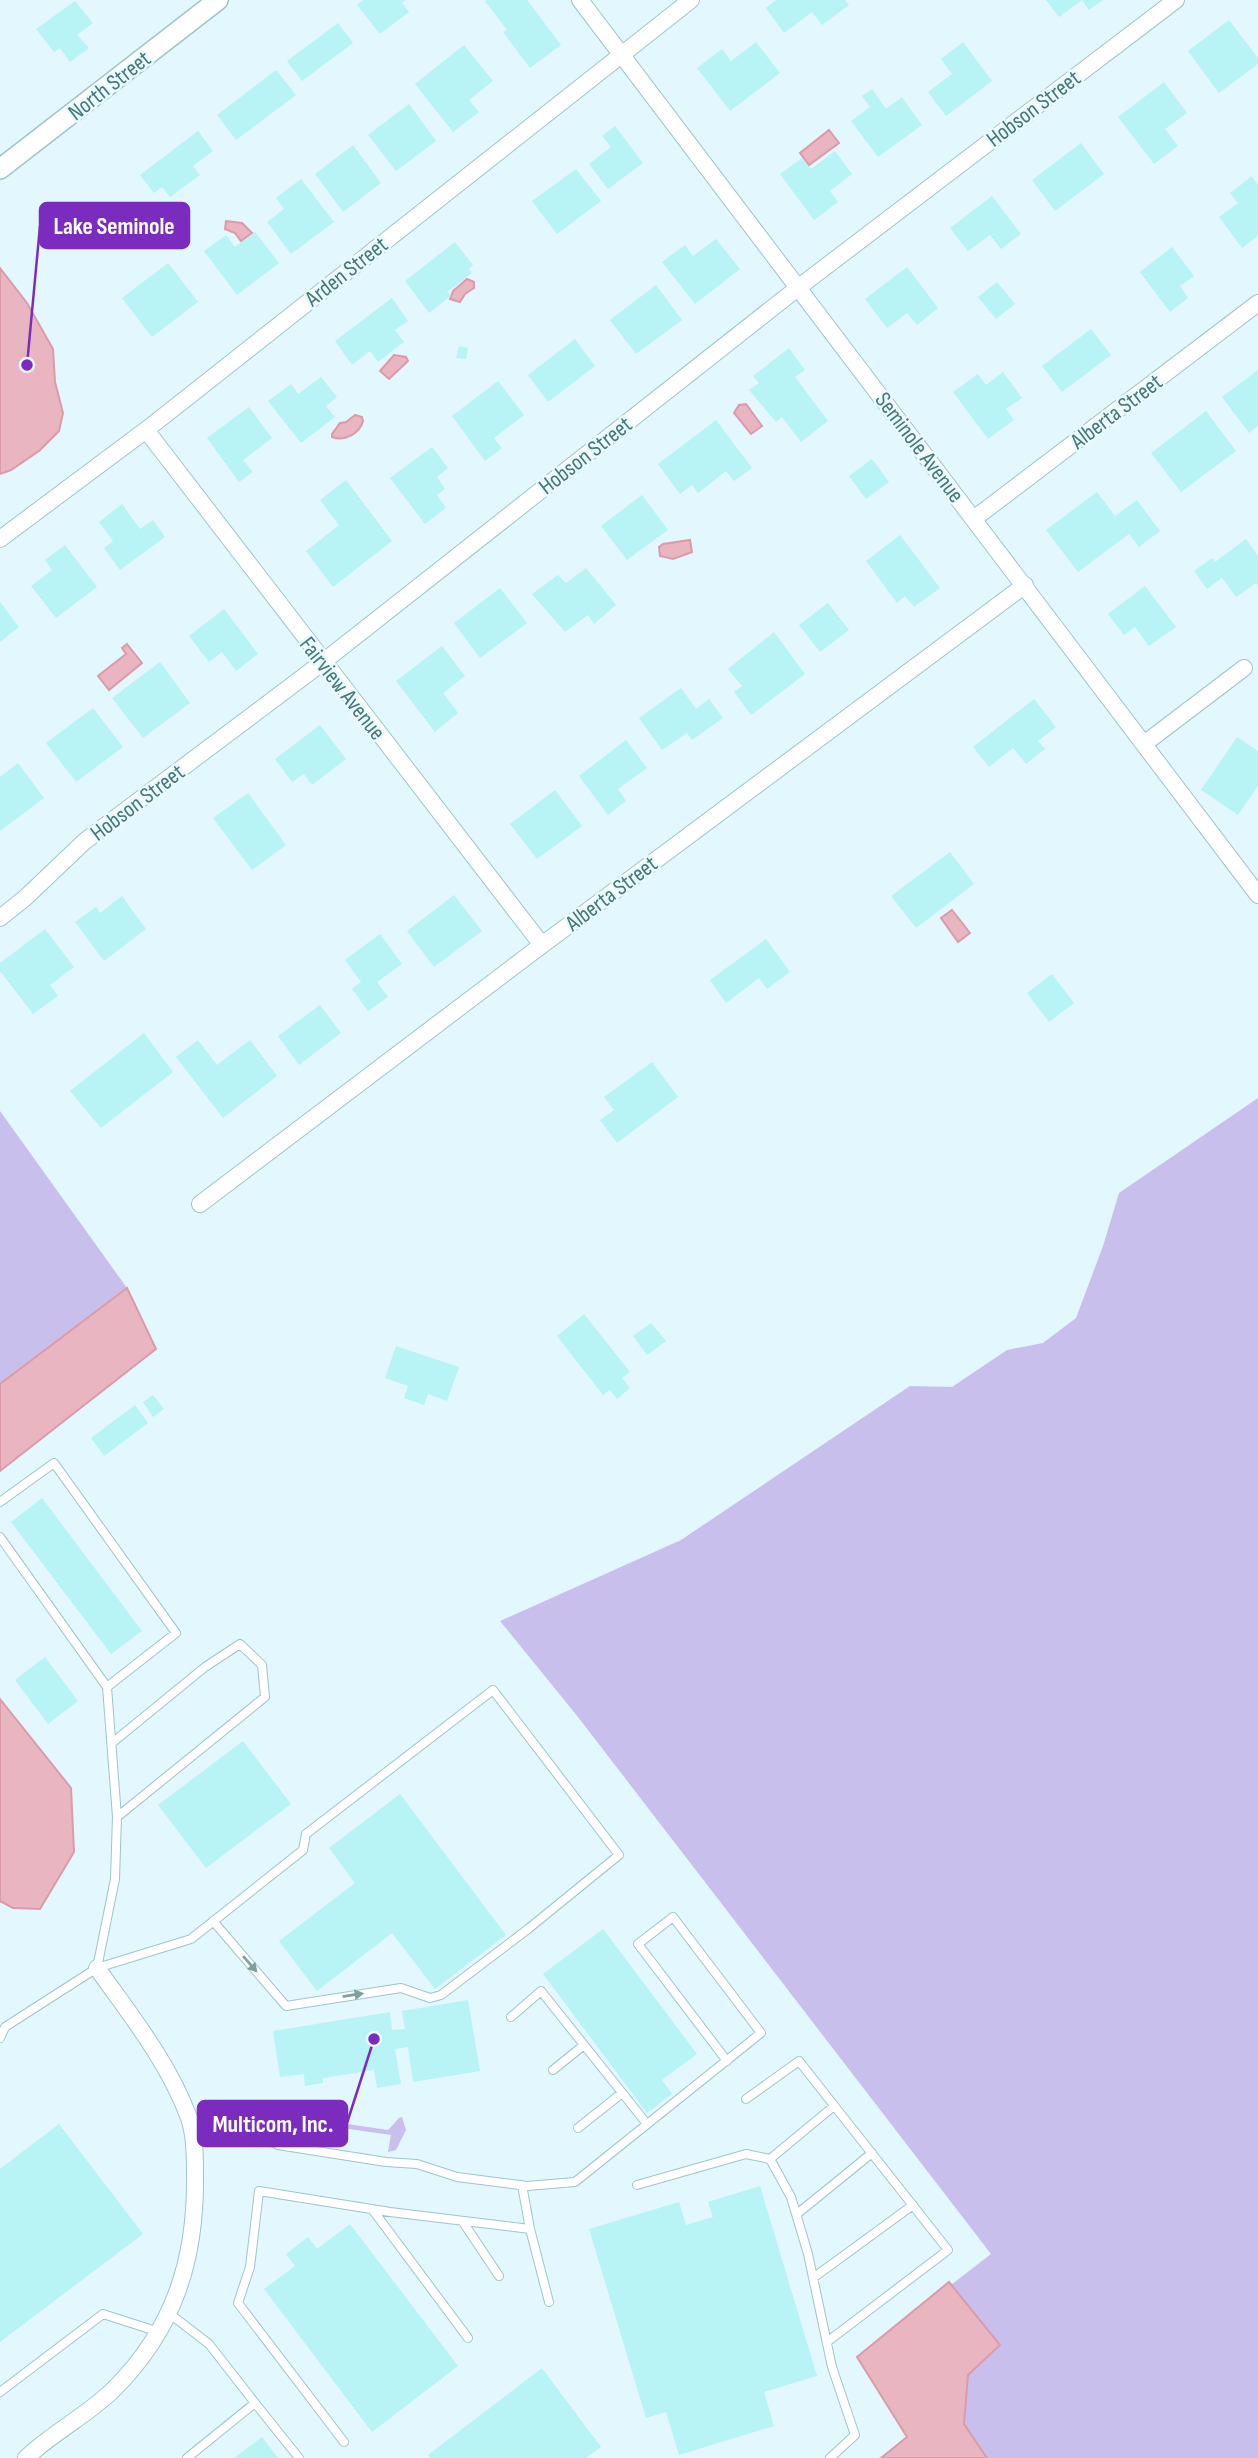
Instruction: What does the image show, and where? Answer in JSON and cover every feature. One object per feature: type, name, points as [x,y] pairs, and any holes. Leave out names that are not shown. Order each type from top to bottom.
[{"type":"street","name":"North Street","points":[[0,169],[218,0]]},
{"type":"street","name":"Seminole Avenue","points":[[580,0],[1258,895]]},
{"type":"street","name":"Arden Street","points":[[0,540],[146,430],[691,0]]},
{"type":"street","name":"Hobson Street","points":[[0,918],[85,841],[323,662],[799,287],[1176,0]]},
{"type":"street","name":"Alberta Street","points":[[975,518],[1258,303]]},
{"type":"street","name":"Fairview Avenue","points":[[146,430],[542,945]]},
{"type":"street","name":"Alberta Street","points":[[200,1204],[1025,585]]},
{"type":"street","points":[[1144,744],[1244,668]]},
{"type":"street","points":[[26,2458],[113,2390],[143,2356],[170,2314],[187,2262],[195,2215],[195,2162],[190,2121],[171,2077],[97,1968]]},
{"type":"lane","points":[[0,1502],[54,1463],[176,1633],[107,1688]]},
{"type":"lane","points":[[0,1537],[107,1688],[117,1817],[115,1879],[97,1968]]},
{"type":"lane","points":[[112,1743],[205,1667],[240,1644],[261,1665],[265,1697],[117,1817]]},
{"type":"lane","points":[[0,2038],[2,2026],[97,1968],[191,1939],[303,1850],[306,1834],[492,1690],[620,1855],[441,1995],[430,1998],[401,1988],[286,2006],[213,1922]]},
{"type":"lane","points":[[190,2121],[228,2129],[253,2127],[260,2136],[278,2145],[386,2162],[417,2164],[457,2177],[522,2185],[575,2182],[761,2034],[673,1917],[638,1944],[727,2061]]},
{"type":"lane","points":[[511,2017],[541,1991],[647,2124]]},
{"type":"lane","points":[[552,2070],[584,2045]]},
{"type":"lane","points":[[746,2099],[799,2061],[948,2250],[827,2342]]},
{"type":"lane","points":[[578,2128],[622,2093]]},
{"type":"lane","points":[[770,2159],[834,2106]]},
{"type":"lane","points":[[797,2214],[872,2153]]},
{"type":"lane","points":[[637,2185],[746,2154],[770,2159],[792,2197],[832,2367],[855,2435],[830,2458]]},
{"type":"lane","points":[[522,2185],[530,2230],[549,2302]]},
{"type":"lane","points":[[344,2442],[238,2303],[250,2267],[259,2191],[530,2230]]},
{"type":"lane","points":[[813,2278],[912,2205]]},
{"type":"lane","points":[[372,2209],[468,2337]]},
{"type":"lane","points":[[463,2222],[499,2276]]},
{"type":"lane","points":[[0,2392],[103,2314],[159,2332]]},
{"type":"lane","points":[[170,2314],[209,2344],[299,2458]]},
{"type":"lane","points":[[187,2458],[255,2403]]},
{"type":"shaded area","points":[[829,130],[839,143],[809,165],[800,153]]},
{"type":"shaded area","points":[[226,221],[242,223],[252,233],[241,241],[235,233],[225,229]]},
{"type":"shaded area","points":[[0,268],[27,303],[53,349],[55,382],[63,413],[59,431],[39,451],[11,470],[0,474]]},
{"type":"shaded area","points":[[467,279],[474,282],[474,288],[465,294],[460,302],[450,299],[453,291]]},
{"type":"shaded area","points":[[394,355],[406,357],[408,361],[389,379],[380,371]]},
{"type":"shaded area","points":[[746,404],[762,426],[751,434],[734,413],[739,405]]},
{"type":"shaded area","points":[[355,415],[362,417],[363,421],[355,433],[342,438],[332,437],[340,423]]},
{"type":"shaded area","points":[[690,540],[692,552],[673,559],[660,556],[659,547],[663,544]]},
{"type":"shaded area","points":[[127,644],[142,663],[109,690],[98,676],[126,654],[122,648]]},
{"type":"shaded area","points":[[952,910],[970,933],[958,942],[941,918]]},
{"type":"shaded area","points":[[1258,1098],[1258,2458],[987,2458],[964,2424],[968,2375],[1000,2345],[951,2285],[991,2254],[578,1717],[500,1621],[681,1540],[910,1386],[952,1387],[1007,1350],[1043,1343],[1076,1318],[1103,1246],[1119,1193]]},
{"type":"shaded area","points":[[0,1111],[127,1288],[0,1384]]},
{"type":"shaded area","points":[[127,1288],[156,1349],[0,1471],[0,1384]]},
{"type":"shaded area","points":[[0,1699],[71,1788],[74,1852],[40,1909],[13,1908],[0,1901]]},
{"type":"shaded area","points":[[288,2100],[294,2101],[286,2115],[388,2130],[402,2117],[406,2130],[396,2150],[388,2152],[391,2135],[294,2121],[290,2136],[278,2136],[268,2132],[269,2117]]},
{"type":"shaded area","points":[[949,2282],[1000,2345],[968,2375],[964,2424],[987,2458],[881,2458],[907,2437],[857,2357]]},
{"type":"building","points":[[363,0],[406,0],[402,3],[409,12],[380,34],[357,5]]},
{"type":"building","points":[[527,0],[561,45],[530,68],[503,32],[507,30],[485,1]]},
{"type":"building","points":[[776,0],[845,0],[849,5],[822,25],[812,12],[784,33],[766,8]]},
{"type":"building","points":[[1046,0],[1082,0],[1059,17]]},
{"type":"building","points":[[1082,0],[1103,0],[1089,10]]},
{"type":"building","points":[[75,1],[93,23],[77,35],[89,48],[70,62],[60,48],[54,52],[36,29]]},
{"type":"building","points":[[1229,20],[1258,58],[1258,64],[1219,93],[1188,51]]},
{"type":"building","points":[[338,23],[353,43],[302,81],[287,61]]},
{"type":"building","points":[[756,42],[780,73],[730,111],[697,68],[722,49],[731,61]]},
{"type":"building","points":[[963,42],[992,81],[946,116],[928,92],[952,74],[941,59]]},
{"type":"building","points":[[464,45],[493,81],[469,100],[479,112],[453,132],[415,84]]},
{"type":"building","points":[[276,70],[296,95],[236,140],[217,115]]},
{"type":"building","points":[[1164,82],[1187,113],[1165,129],[1178,146],[1154,164],[1118,117]]},
{"type":"building","points":[[872,89],[886,109],[902,97],[922,125],[878,157],[851,121],[870,107],[862,96]]},
{"type":"building","points":[[409,104],[436,141],[396,171],[368,135]]},
{"type":"building","points":[[615,126],[643,163],[608,189],[589,164],[611,147],[602,136]]},
{"type":"building","points":[[198,131],[213,151],[193,166],[200,175],[170,197],[162,187],[154,193],[140,175]]},
{"type":"building","points":[[1081,143],[1104,174],[1055,211],[1032,180]]},
{"type":"building","points":[[353,145],[381,183],[343,212],[315,174]]},
{"type":"building","points":[[835,151],[852,174],[830,191],[838,202],[814,220],[780,174],[802,158],[811,169]]},
{"type":"building","points":[[576,169],[601,201],[557,234],[532,201]]},
{"type":"building","points":[[1252,176],[1258,185],[1258,236],[1242,248],[1219,217],[1238,203],[1230,193]]},
{"type":"building","points":[[301,179],[334,222],[291,254],[267,222],[284,209],[276,198]]},
{"type":"building","points":[[992,196],[1021,234],[1001,249],[990,235],[968,251],[950,228]]},
{"type":"building","points":[[255,232],[279,263],[237,295],[204,251],[226,235],[235,247]]},
{"type":"building","points":[[716,239],[740,269],[695,304],[662,262],[685,245],[693,256]]},
{"type":"building","points":[[455,242],[473,265],[469,269],[472,273],[447,292],[451,296],[429,313],[405,281]]},
{"type":"building","points":[[1172,247],[1194,276],[1180,286],[1188,298],[1170,312],[1140,272]]},
{"type":"building","points":[[168,263],[198,302],[152,337],[122,298]]},
{"type":"building","points":[[907,267],[938,308],[917,325],[907,313],[887,328],[865,299]]},
{"type":"building","points":[[997,282],[1015,304],[996,319],[978,297]]},
{"type":"building","points":[[656,285],[682,320],[636,354],[610,320]]},
{"type":"building","points":[[392,298],[408,321],[395,330],[404,342],[378,362],[370,351],[352,365],[335,341]]},
{"type":"building","points":[[1091,329],[1111,355],[1062,392],[1042,366]]},
{"type":"building","points":[[575,339],[595,366],[548,402],[528,375]]},
{"type":"building","points":[[459,346],[468,348],[466,359],[456,358]]},
{"type":"building","points":[[789,348],[805,370],[795,377],[828,421],[801,442],[782,417],[776,422],[749,390],[759,383],[753,376]]},
{"type":"building","points":[[1258,370],[1258,426],[1249,433],[1222,397]]},
{"type":"building","points":[[1003,372],[1022,398],[1006,409],[1014,420],[988,439],[953,392],[978,374],[986,385]]},
{"type":"building","points":[[321,377],[337,397],[326,406],[335,417],[301,443],[268,401],[291,384],[298,394]]},
{"type":"building","points":[[498,381],[524,415],[494,438],[502,448],[485,461],[452,416]]},
{"type":"building","points":[[249,407],[272,438],[243,460],[253,472],[239,482],[207,438]]},
{"type":"building","points":[[1206,411],[1236,451],[1181,492],[1151,453]]},
{"type":"building","points":[[716,420],[752,468],[734,481],[726,471],[698,493],[692,485],[680,494],[658,464]]},
{"type":"building","points":[[432,447],[448,468],[437,477],[445,489],[437,495],[446,508],[425,524],[390,478]]},
{"type":"building","points":[[872,459],[889,482],[866,499],[849,476]]},
{"type":"building","points":[[346,480],[392,541],[333,587],[306,551],[339,525],[320,500]]},
{"type":"building","points":[[1097,492],[1115,516],[1137,500],[1160,531],[1139,547],[1129,534],[1078,572],[1046,530]]},
{"type":"building","points":[[642,495],[668,530],[627,560],[601,526]]},
{"type":"building","points":[[122,504],[140,529],[153,520],[165,537],[120,570],[104,548],[113,541],[99,522]]},
{"type":"building","points":[[900,535],[940,588],[914,607],[905,596],[897,603],[866,561]]},
{"type":"building","points":[[1246,539],[1258,556],[1258,585],[1256,583],[1236,597],[1222,578],[1207,589],[1194,571],[1212,558],[1215,562]]},
{"type":"building","points":[[65,545],[97,587],[56,618],[31,586],[52,570],[45,560]]},
{"type":"building","points":[[586,568],[616,605],[594,624],[588,615],[565,632],[532,594],[558,575],[566,583]]},
{"type":"building","points":[[1145,586],[1176,627],[1149,646],[1135,627],[1124,635],[1108,614]]},
{"type":"building","points":[[500,588],[527,623],[480,658],[454,623]]},
{"type":"building","points":[[0,602],[19,627],[0,642]]},
{"type":"building","points":[[828,603],[849,630],[820,652],[799,625]]},
{"type":"building","points":[[224,609],[258,654],[236,671],[222,652],[209,662],[189,636]]},
{"type":"building","points":[[774,632],[805,674],[751,715],[734,692],[742,686],[728,669]]},
{"type":"building","points":[[442,646],[465,676],[443,693],[458,713],[435,732],[396,681]]},
{"type":"building","points":[[160,662],[190,703],[143,738],[112,698]]},
{"type":"building","points":[[681,688],[696,709],[709,699],[723,718],[692,740],[687,733],[662,750],[639,718]]},
{"type":"building","points":[[1034,699],[1056,727],[1038,741],[1045,749],[1026,764],[1013,748],[989,767],[973,747]]},
{"type":"building","points":[[93,708],[123,747],[76,782],[46,743]]},
{"type":"building","points":[[320,725],[346,759],[312,785],[304,774],[292,782],[275,759]]},
{"type":"building","points":[[1237,737],[1258,751],[1258,786],[1238,815],[1201,790]]},
{"type":"building","points":[[626,740],[647,768],[618,789],[626,801],[608,815],[579,776]]},
{"type":"building","points":[[18,763],[44,798],[0,831],[0,777]]},
{"type":"building","points":[[555,790],[582,826],[537,859],[510,824]]},
{"type":"building","points":[[248,793],[286,845],[252,870],[213,818]]},
{"type":"building","points":[[950,852],[974,884],[916,928],[891,896]]},
{"type":"building","points":[[454,895],[482,931],[434,967],[407,931]]},
{"type":"building","points":[[122,896],[146,929],[104,961],[75,922],[96,907],[100,913]]},
{"type":"building","points":[[45,929],[74,967],[50,985],[58,996],[33,1014],[0,971],[0,963]]},
{"type":"building","points":[[380,934],[402,964],[377,982],[388,997],[368,1011],[352,989],[361,982],[345,960]]},
{"type":"building","points":[[766,939],[790,972],[767,989],[759,978],[726,1003],[710,980]]},
{"type":"building","points":[[1052,974],[1074,1003],[1049,1022],[1027,993]]},
{"type":"building","points":[[320,1005],[341,1033],[299,1065],[278,1036]]},
{"type":"building","points":[[144,1033],[173,1072],[101,1128],[70,1091]]},
{"type":"building","points":[[198,1040],[217,1065],[250,1040],[277,1076],[223,1118],[176,1057]]},
{"type":"building","points":[[652,1062],[678,1097],[617,1143],[600,1120],[614,1110],[604,1097]]},
{"type":"building","points":[[584,1314],[630,1372],[622,1378],[630,1388],[617,1399],[610,1390],[603,1395],[557,1336]]},
{"type":"building","points":[[651,1323],[666,1341],[647,1355],[633,1336]]},
{"type":"building","points":[[396,1346],[459,1367],[447,1401],[428,1394],[424,1405],[404,1398],[408,1386],[385,1378]]},
{"type":"building","points":[[153,1395],[164,1409],[153,1417],[143,1402]]},
{"type":"building","points":[[135,1405],[148,1423],[104,1456],[91,1438]]},
{"type":"building","points":[[42,1498],[142,1631],[111,1654],[11,1522]]},
{"type":"building","points":[[45,1657],[78,1701],[48,1724],[15,1680]]},
{"type":"building","points":[[243,1741],[291,1804],[206,1868],[158,1805]]},
{"type":"building","points":[[400,1794],[506,1935],[435,1989],[392,1933],[317,1991],[279,1941],[355,1883],[329,1848]]},
{"type":"building","points":[[603,1929],[697,2054],[662,2080],[672,2094],[647,2113],[543,1974]]},
{"type":"building","points":[[468,2000],[480,2071],[413,2082],[408,2047],[395,2049],[401,2084],[377,2088],[374,2070],[323,2078],[323,2083],[305,2086],[304,2074],[280,2077],[273,2031],[390,2012],[392,2030],[405,2029],[402,2011]]},
{"type":"building","points":[[59,2124],[143,2234],[0,2342],[0,2169]]},
{"type":"building","points":[[760,2186],[817,2376],[764,2392],[774,2426],[679,2455],[666,2412],[646,2418],[589,2229],[679,2202],[686,2225],[713,2217],[708,2202]]},
{"type":"building","points":[[350,2224],[458,2366],[372,2432],[264,2289],[295,2266],[286,2254],[308,2237],[317,2249]]},
{"type":"building","points":[[542,2368],[601,2447],[586,2458],[430,2458],[428,2455]]},
{"type":"building","points":[[262,2437],[278,2458],[234,2458]]},
{"type":"place","name":"Lake Seminole","points":[[27,365]]},
{"type":"place","name":"Multicom, Inc.","points":[[374,2039]]}]
